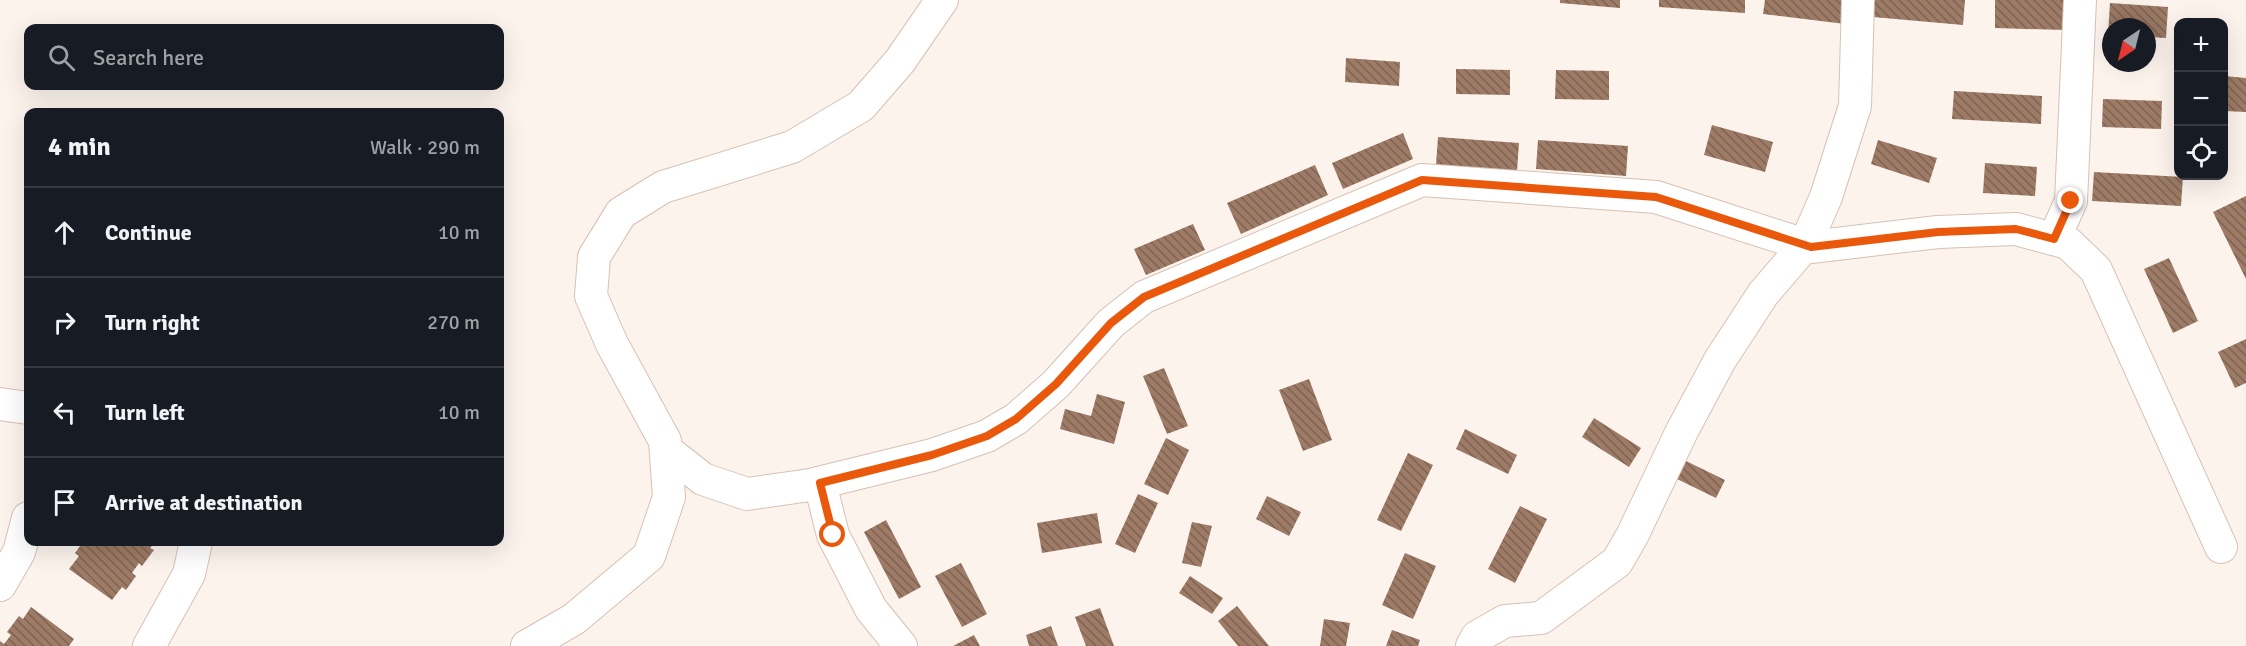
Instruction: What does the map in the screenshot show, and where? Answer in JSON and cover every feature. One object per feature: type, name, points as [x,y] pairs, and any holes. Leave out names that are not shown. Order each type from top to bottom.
[{"type":"street","points":[[527,646],[574,619],[649,556],[669,497],[665,441],[612,344],[591,296],[594,257],[621,213],[663,188],[792,147],[861,106],[900,61],[942,0]]},
{"type":"street","points":[[1472,646],[1477,636],[1505,621],[1541,618],[1617,562],[1720,360],[1763,294],[1805,245],[1826,197],[1855,106],[1858,0]]},
{"type":"street","points":[[2054,239],[2071,201],[2080,0]]},
{"type":"street","points":[[666,450],[704,479],[747,494],[820,483],[932,455],[987,436],[1024,412],[1062,377],[1111,323],[1144,297],[1422,180],[1656,197],[1811,247],[1938,232],[2016,229],[2068,243],[2096,270],[2221,547]]},
{"type":"street","points":[[0,404],[24,407]]},
{"type":"street","points":[[820,483],[833,535],[871,609],[901,646]]},
{"type":"street","points":[[0,585],[19,552],[24,533]]},
{"type":"street","points":[[149,646],[189,574],[195,546]]},
{"type":"building","points":[[1560,0],[1620,0],[1620,8],[1560,3]]},
{"type":"building","points":[[1659,0],[1745,0],[1745,13],[1659,7]]},
{"type":"building","points":[[1765,0],[1848,0],[1845,24],[1763,14]]},
{"type":"building","points":[[1874,0],[1965,0],[1963,25],[1873,17]]},
{"type":"building","points":[[1995,0],[2065,0],[2064,30],[1995,28]]},
{"type":"building","points":[[2110,3],[2168,7],[2166,38],[2156,37],[2156,18],[2109,18]]},
{"type":"building","points":[[1346,58],[1400,62],[1399,86],[1345,82]]},
{"type":"building","points":[[1456,69],[1510,70],[1510,95],[1456,94]]},
{"type":"building","points":[[1556,70],[1609,71],[1609,100],[1555,99]]},
{"type":"building","points":[[2228,76],[2246,78],[2246,112],[2228,111]]},
{"type":"building","points":[[1954,91],[2042,96],[2041,124],[1952,119]]},
{"type":"building","points":[[2103,99],[2162,101],[2161,129],[2102,127]]},
{"type":"building","points":[[1712,125],[1773,142],[1765,172],[1704,155]]},
{"type":"building","points":[[1403,133],[1413,159],[1343,189],[1332,163]]},
{"type":"building","points":[[1438,137],[1519,143],[1517,171],[1436,165]]},
{"type":"building","points":[[1538,140],[1628,146],[1626,176],[1536,169]]},
{"type":"building","points":[[1878,140],[1937,158],[1929,183],[1871,164]]},
{"type":"building","points":[[1985,163],[2037,167],[2035,196],[1983,193]]},
{"type":"building","points":[[1315,165],[1328,195],[1241,234],[1227,203]]},
{"type":"building","points":[[2094,172],[2174,176],[2174,180],[2183,180],[2181,206],[2092,201]]},
{"type":"building","points":[[2246,196],[2246,279],[2213,212]]},
{"type":"building","points":[[1193,224],[1205,250],[1146,275],[1134,249]]},
{"type":"building","points":[[2169,258],[2198,321],[2173,333],[2144,269]]},
{"type":"building","points":[[2246,339],[2246,383],[2235,388],[2218,352]]},
{"type":"building","points":[[1164,368],[1188,426],[1167,434],[1143,376]]},
{"type":"building","points":[[1309,379],[1332,440],[1303,451],[1279,390]]},
{"type":"building","points":[[1097,394],[1125,402],[1114,444],[1060,429],[1065,409],[1091,416]]},
{"type":"building","points":[[1594,418],[1641,448],[1629,467],[1582,437]]},
{"type":"building","points":[[1465,429],[1517,455],[1508,474],[1456,449]]},
{"type":"building","points":[[1166,438],[1189,450],[1168,495],[1144,484]]},
{"type":"building","points":[[1408,453],[1433,465],[1401,531],[1377,520]]},
{"type":"building","points":[[1686,461],[1725,480],[1716,498],[1677,479]]},
{"type":"building","points":[[1138,494],[1158,503],[1135,553],[1115,544]]},
{"type":"building","points":[[1267,496],[1301,512],[1289,536],[1256,519]]},
{"type":"building","points":[[1520,506],[1547,519],[1515,583],[1488,569]]},
{"type":"building","points":[[1097,513],[1102,543],[1042,553],[1037,523]]},
{"type":"building","points":[[886,520],[921,587],[899,599],[864,532]]},
{"type":"building","points":[[1192,522],[1212,526],[1201,567],[1182,563]]},
{"type":"building","points":[[80,546],[152,546],[150,548],[154,550],[142,566],[139,563],[132,573],[136,576],[126,590],[122,587],[112,600],[69,569],[79,556],[75,553]]},
{"type":"building","points":[[1405,553],[1436,566],[1413,619],[1382,605]]},
{"type":"building","points":[[961,563],[987,614],[962,627],[935,576]]},
{"type":"building","points":[[1190,576],[1223,598],[1212,614],[1179,593]]},
{"type":"building","points":[[1237,606],[1269,646],[1238,646],[1218,621]]},
{"type":"building","points":[[31,607],[74,639],[69,646],[0,646],[0,641],[4,644],[11,635],[7,632],[19,616],[23,619]]},
{"type":"building","points":[[1100,608],[1114,646],[1086,646],[1075,617]]},
{"type":"building","points":[[1324,619],[1350,623],[1346,646],[1320,646]]},
{"type":"building","points":[[1051,626],[1058,646],[1029,646],[1026,635]]},
{"type":"building","points":[[1392,630],[1420,640],[1418,646],[1386,646]]},
{"type":"building","points":[[974,635],[980,646],[953,646]]},
{"type":"route","points":[[833,535],[820,483],[932,455],[987,436],[1016,419],[1056,384],[1111,323],[1144,297],[1422,180],[1656,197],[1811,247],[1938,232],[2016,229],[2054,239],[2071,201]]}]
